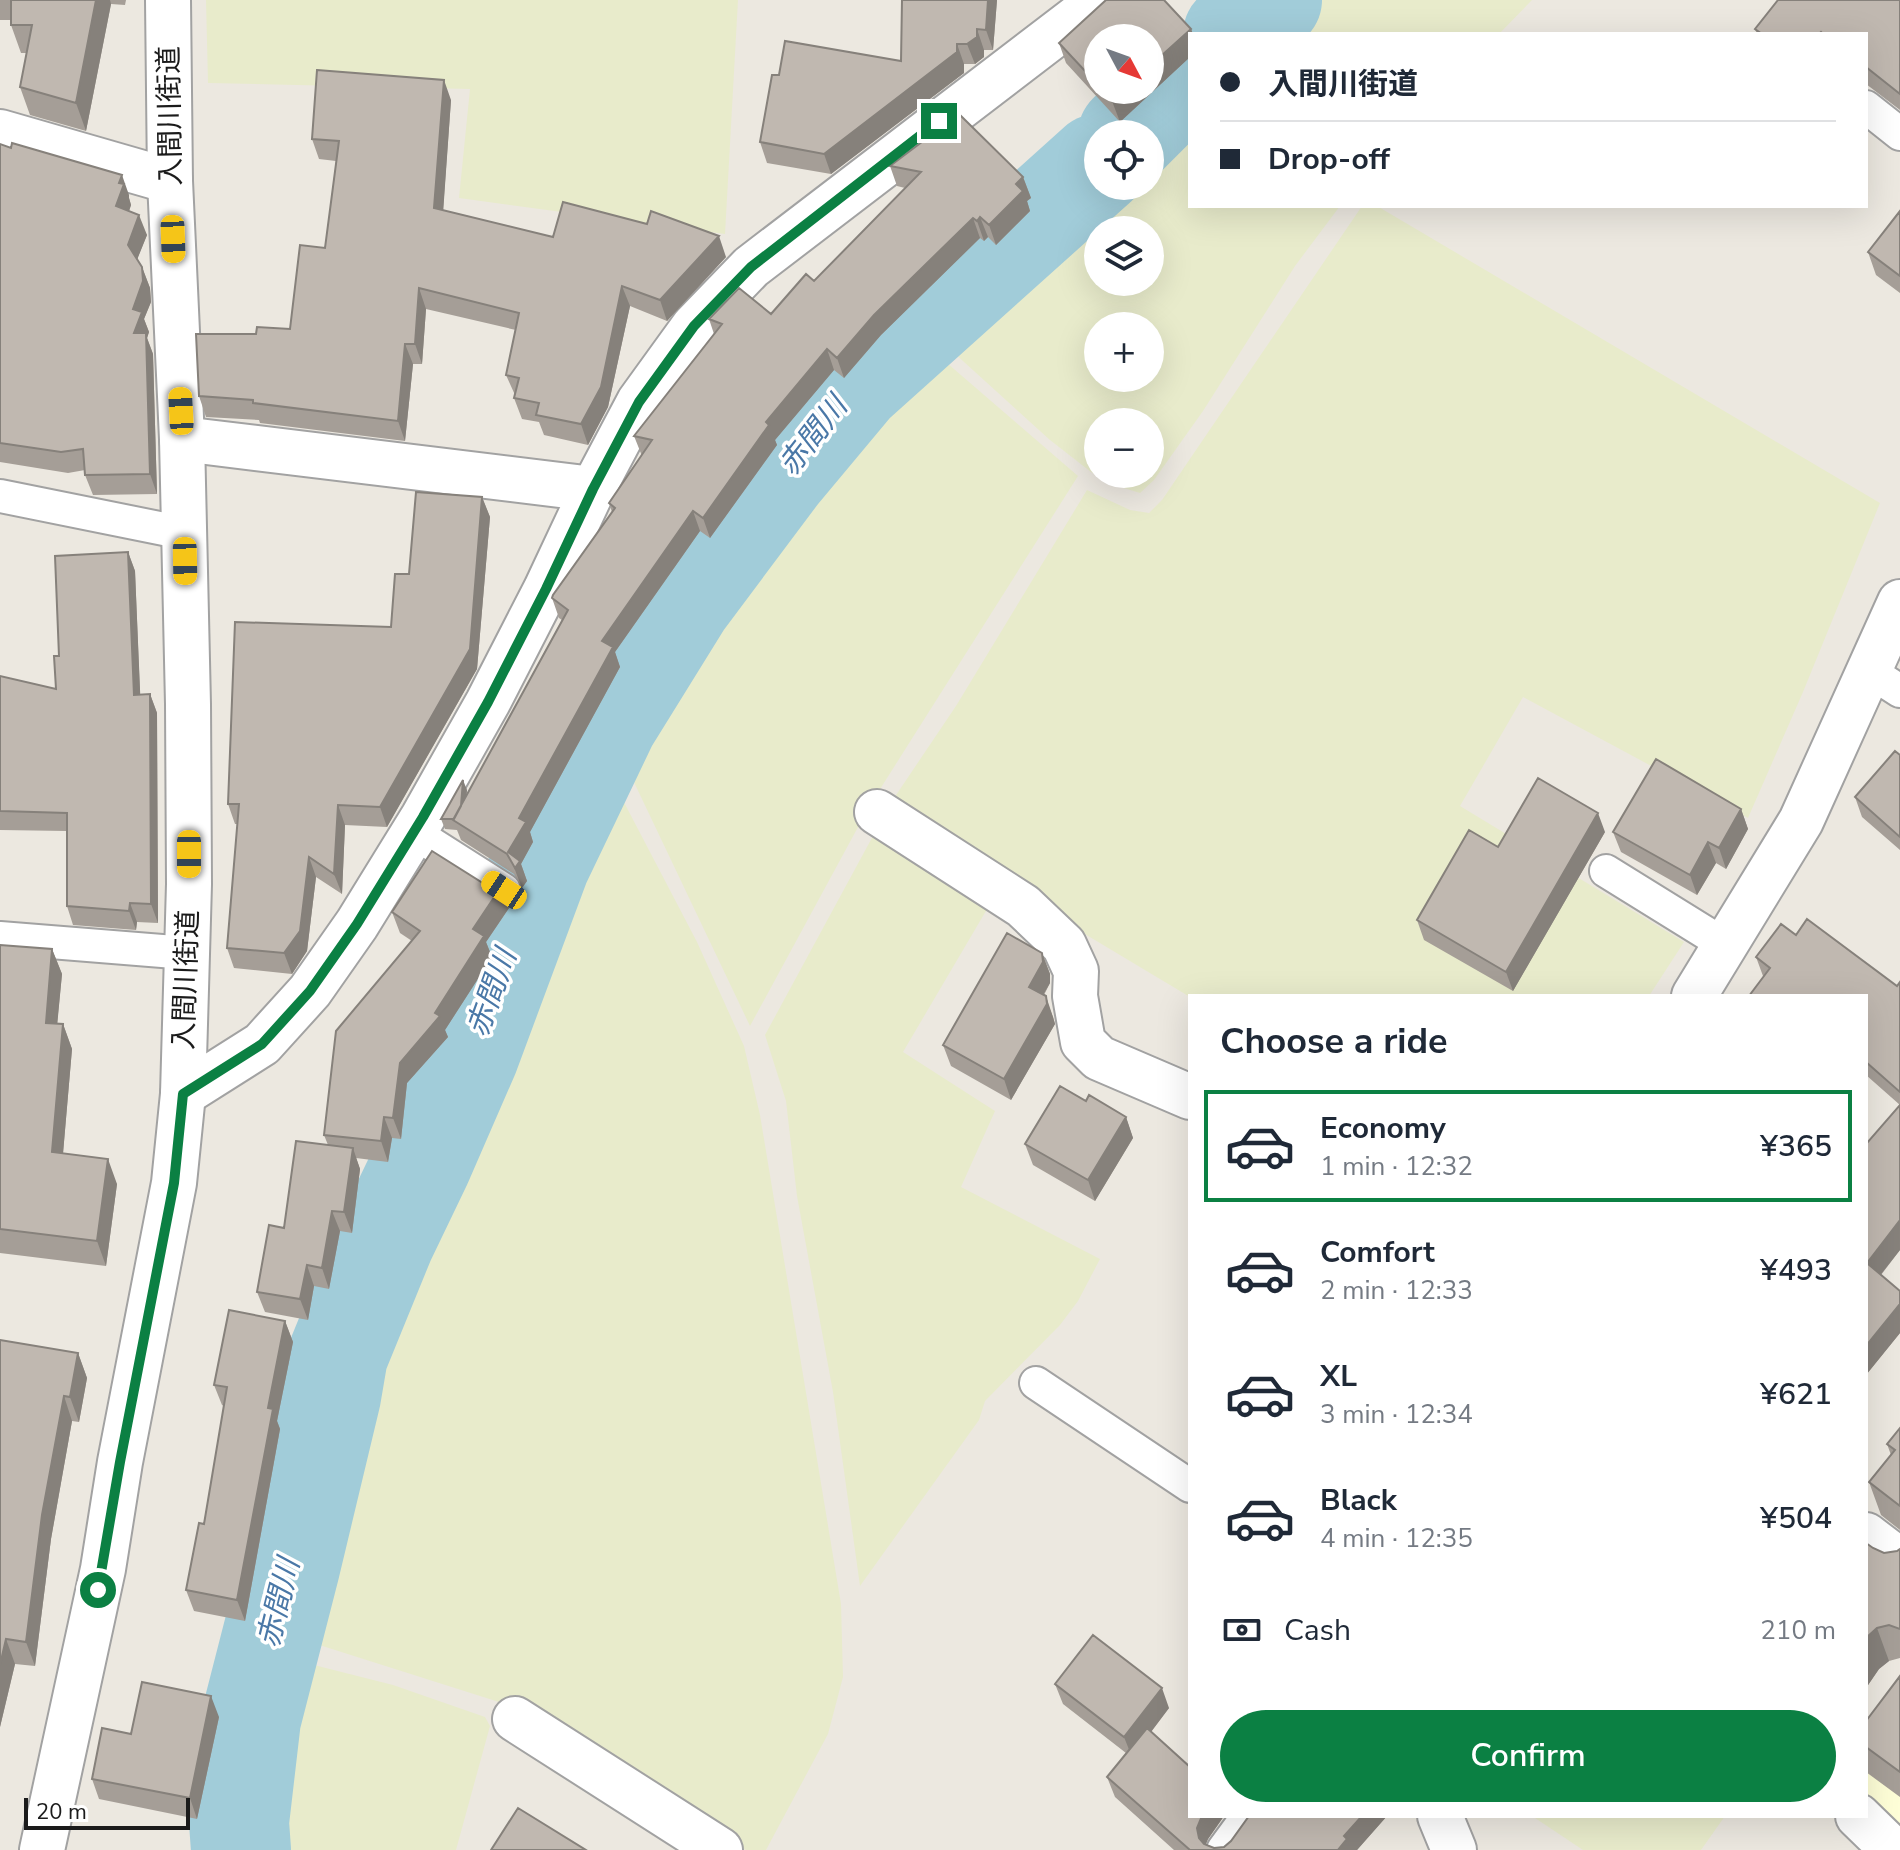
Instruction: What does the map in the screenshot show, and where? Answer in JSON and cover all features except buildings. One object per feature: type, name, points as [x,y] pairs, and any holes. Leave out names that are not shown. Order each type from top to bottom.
[{"type":"street","name":"入間川街道","points":[[42,1850],[103,1569],[120,1462],[174,1183],[183,1094],[188,719],[182,439],[170,181],[168,0]]},
{"type":"street","points":[[183,1094],[262,1044],[310,991],[357,924],[488,702],[639,402],[694,326],[751,267],[1100,0]]},
{"type":"street","points":[[0,132],[170,181]]},
{"type":"street","points":[[182,439],[593,489]]},
{"type":"street","points":[[1695,994],[1884,681],[1900,602]]},
{"type":"street","points":[[877,812],[1023,906],[1064,945],[1076,971],[1075,996],[1083,1042],[1099,1058],[1188,1096]]},
{"type":"street","points":[[1868,1537],[1900,1561]]},
{"type":"street","points":[[515,1719],[720,1850]]},
{"type":"street","points":[[1441,1818],[1454,1850]]},
{"type":"street","points":[[1860,1818],[1893,1850]]},
{"type":"lane","points":[[1868,109],[1900,134]]},
{"type":"lane","points":[[0,496],[184,533]]},
{"type":"lane","points":[[413,832],[504,890]]},
{"type":"lane","points":[[1606,871],[1727,946]]},
{"type":"lane","points":[[0,938],[187,953]]},
{"type":"lane","points":[[1036,1383],[1188,1485]]},
{"type":"lane","points":[[1223,1850],[1247,1818]]},
{"type":"shaded area","points":[[206,0],[738,0],[725,234],[459,198],[470,89],[208,83]]},
{"type":"shaded area","points":[[1296,0],[1532,0],[1501,32],[1258,32]]},
{"type":"shaded area","points":[[1188,98],[1188,208],[1338,208],[1295,266],[1203,411],[1164,466],[1164,408],[1084,408],[1084,467],[1050,440],[931,332],[1084,198],[1164,200],[1164,121]]},
{"type":"shaded area","points":[[1361,208],[1380,208],[1880,503],[1748,818],[1523,697],[1460,806],[1684,942],[1650,994],[1188,996],[1013,891],[888,807],[956,706],[1087,490],[1130,510],[1149,513],[1162,500]]},
{"type":"shaded area","points":[[918,338],[1078,476],[870,805],[750,1026],[622,757],[619,739],[698,612],[768,514],[859,396]]},
{"type":"shaded area","points":[[1124,488],[1145,488],[1140,493]]},
{"type":"shaded area","points":[[616,787],[697,942],[744,1046],[760,1115],[841,1604],[843,1677],[828,1734],[766,1850],[746,1850],[521,1709],[313,1643],[334,1511],[364,1380],[528,997],[580,861]]},
{"type":"shaded area","points":[[880,823],[993,899],[903,1052],[995,1111],[961,1187],[1100,1259],[1078,1301],[1060,1325],[985,1401],[979,1420],[860,1586],[833,1392],[797,1196],[786,1101],[765,1035]]},
{"type":"shaded area","points":[[306,1663],[393,1685],[485,1717],[490,1726],[456,1850],[283,1850],[284,1798]]},
{"type":"shaded area","points":[[1900,1715],[1900,1839],[1868,1809],[1868,1761]]},
{"type":"shaded area","points":[[1535,1818],[1724,1818],[1701,1850],[1583,1850]]},
{"type":"waterway","name":"赤間川","points":[[1235,32],[1272,0]]},
{"type":"waterway","name":"赤間川","points":[[1142,120],[1188,74]]},
{"type":"waterway","name":"赤間川","points":[[241,1850],[239,1822],[251,1719],[331,1396],[338,1355],[385,1240],[469,1055],[540,864],[608,722],[683,601],[778,474],[854,383],[1084,177]]},
{"type":"route","points":[[98,1590],[174,1183],[183,1094],[262,1044],[310,991],[357,924],[423,817],[488,702],[639,402],[694,326],[751,267],[939,121]]}]
